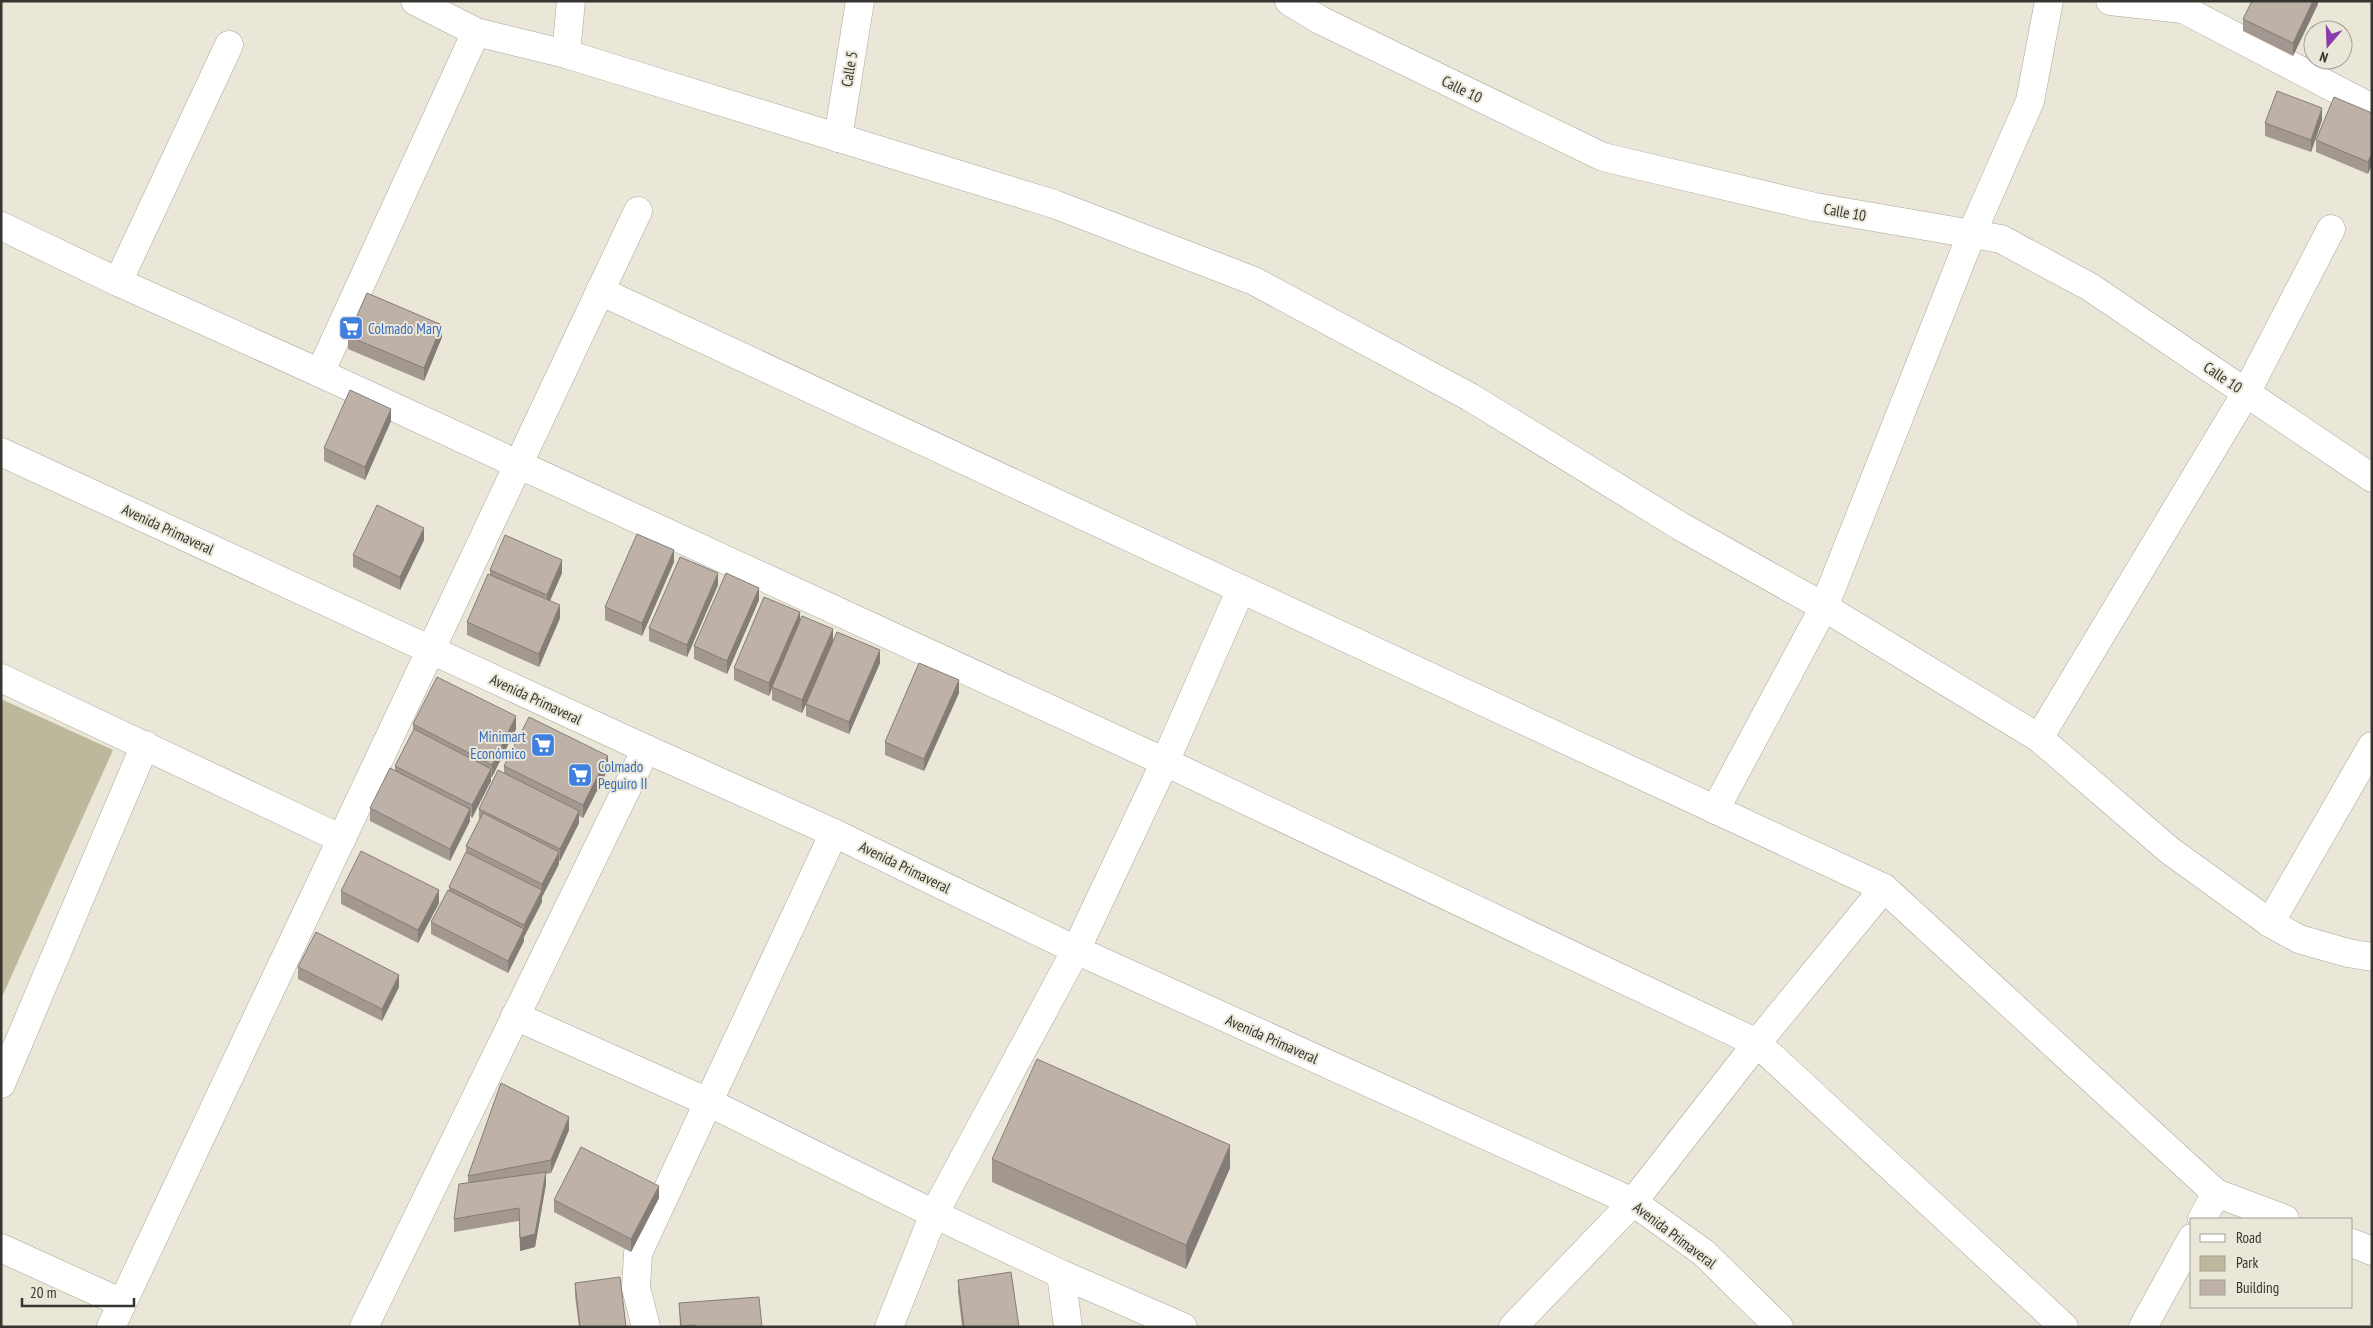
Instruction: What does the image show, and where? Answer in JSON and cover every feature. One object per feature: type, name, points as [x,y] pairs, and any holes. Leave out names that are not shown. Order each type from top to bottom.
[{"type":"street","points":[[415,1],[445,9],[476,32],[566,54],[1054,204],[1254,281],[1470,396],[1680,526],[1824,607],[2040,738],[2169,850],[2270,923],[2299,939],[2348,953],[2372,957]]},
{"type":"street","points":[[566,54],[571,1]]},
{"type":"street","name":"Calle 5","points":[[838,138],[860,1]]},
{"type":"street","name":"Calle 10","points":[[1289,1],[1320,20],[1603,157],[1815,207],[2001,239],[2090,287],[2372,478]]},
{"type":"street","points":[[1715,810],[1824,607],[1972,233],[2030,101],[2049,1]]},
{"type":"street","points":[[2110,1],[2185,5],[2372,108]]},
{"type":"street","points":[[320,373],[476,32]]},
{"type":"street","points":[[118,282],[229,46]]},
{"type":"street","points":[[1,1248],[116,1315],[638,211]]},
{"type":"street","points":[[1,226],[118,282],[320,373],[1164,762],[1757,1043],[2064,1327]]},
{"type":"street","points":[[2040,738],[2246,393],[2331,230]]},
{"type":"street","points":[[600,292],[1884,888],[2216,1193],[2282,1218]]},
{"type":"street","name":"Avenida Primaveral","points":[[1,452],[646,749],[834,833],[1076,950],[1633,1202],[1704,1254],[1779,1327]]},
{"type":"street","points":[[889,1327],[934,1214],[1076,950],[1164,762],[1241,589]]},
{"type":"street","points":[[1,678],[342,839]]},
{"type":"street","points":[[1,1084],[145,745]]},
{"type":"street","points":[[2270,923],[2372,746]]},
{"type":"street","points":[[364,1327],[646,749]]},
{"type":"street","points":[[646,1327],[636,1288],[638,1253],[834,833]]},
{"type":"street","points":[[1513,1327],[1633,1202],[1757,1043],[1884,888]]},
{"type":"street","points":[[515,1016],[708,1102],[934,1214],[1061,1274],[1183,1327]]},
{"type":"street","points":[[2203,1218],[2216,1193]]},
{"type":"street","points":[[2143,1327],[2190,1242]]},
{"type":"street","points":[[2353,1243],[2372,1251]]},
{"type":"street","points":[[1061,1274],[1068,1327]]},
{"type":"green space","points":[[1,699],[113,750],[1,999]]},
{"type":"building","points":[[2252,1],[2313,1],[2293,43],[2243,19]]},
{"type":"building","points":[[2277,91],[2322,108],[2311,140],[2265,123]]},
{"type":"building","points":[[2334,97],[2372,113],[2372,153],[2368,162],[2316,140]]},
{"type":"building","points":[[367,293],[442,325],[424,368],[348,336]]},
{"type":"building","points":[[350,390],[391,409],[365,467],[324,448]]},
{"type":"building","points":[[377,505],[424,528],[400,577],[353,555]]},
{"type":"building","points":[[637,534],[674,550],[642,623],[605,607]]},
{"type":"building","points":[[505,535],[562,560],[547,595],[490,570]]},
{"type":"building","points":[[680,557],[718,573],[687,645],[649,628]]},
{"type":"building","points":[[726,573],[759,588],[727,661],[694,646]]},
{"type":"building","points":[[488,574],[560,605],[539,654],[467,622]]},
{"type":"building","points":[[764,597],[800,612],[769,683],[734,668]]},
{"type":"building","points":[[802,616],[833,629],[802,700],[772,687]]},
{"type":"building","points":[[837,632],[880,650],[849,722],[806,704]]},
{"type":"building","points":[[919,663],[959,680],[924,759],[885,742]]},
{"type":"building","points":[[437,677],[516,716],[492,765],[413,724]]},
{"type":"building","points":[[529,717],[608,756],[583,805],[504,766]]},
{"type":"building","points":[[414,729],[491,769],[472,805],[395,766]]},
{"type":"building","points":[[390,768],[470,809],[450,849],[370,808]]},
{"type":"building","points":[[498,770],[579,811],[560,849],[479,809]]},
{"type":"building","points":[[483,813],[559,852],[542,884],[466,846]]},
{"type":"building","points":[[361,851],[439,890],[418,930],[341,891]]},
{"type":"building","points":[[466,852],[542,890],[524,925],[449,887]]},
{"type":"building","points":[[448,890],[524,929],[508,961],[431,922]]},
{"type":"building","points":[[316,932],[399,975],[382,1009],[298,967]]},
{"type":"building","points":[[1037,1059],[1230,1145],[1186,1245],[992,1159]]},
{"type":"building","points":[[501,1083],[569,1117],[551,1160],[468,1176]]},
{"type":"building","points":[[581,1147],[659,1186],[631,1239],[554,1200]]},
{"type":"building","points":[[546,1172],[535,1234],[520,1238],[519,1208],[454,1219],[459,1184]]},
{"type":"building","points":[[1011,1272],[1019,1327],[964,1327],[958,1280]]},
{"type":"building","points":[[620,1277],[626,1327],[580,1327],[575,1283]]},
{"type":"building","points":[[759,1297],[762,1327],[681,1326],[679,1303]]},
{"type":"place","name":"Colmado Mary","points":[[351,328]]},
{"type":"place","name":"Minimart Económico","points":[[543,745]]},
{"type":"place","name":"Colmado Peguiro II","points":[[580,775]]}]
